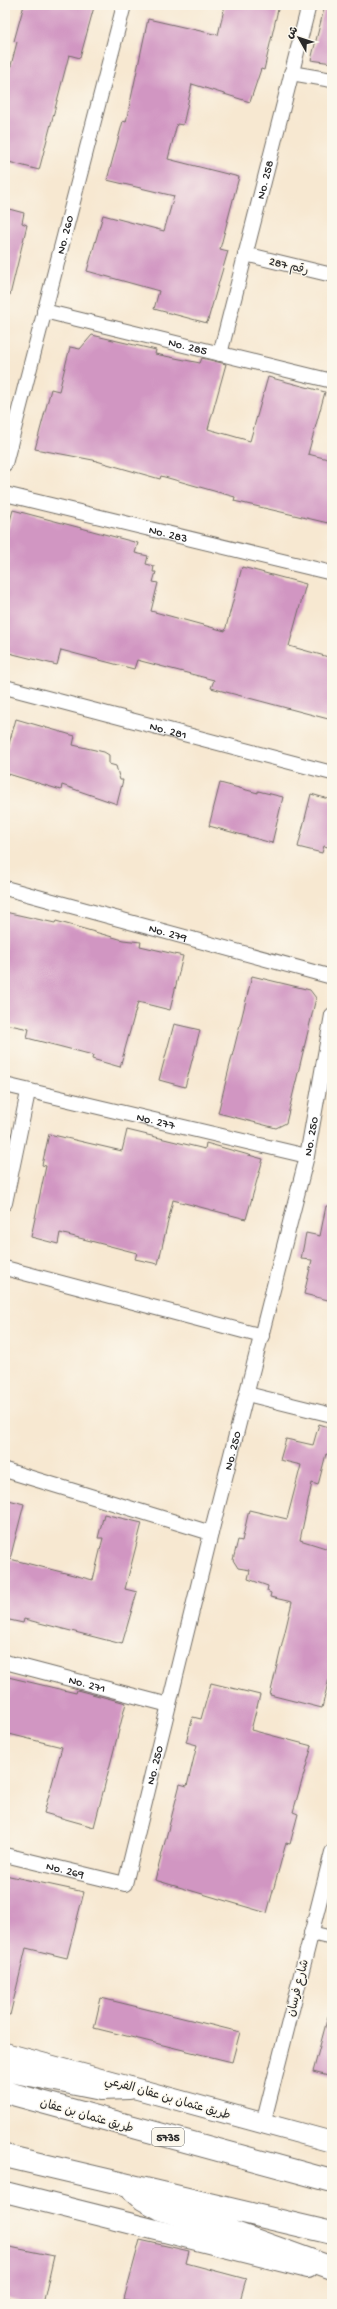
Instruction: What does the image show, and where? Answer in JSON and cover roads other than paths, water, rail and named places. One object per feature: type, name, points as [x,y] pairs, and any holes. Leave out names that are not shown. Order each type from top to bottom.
[{"type":"main road","name":"طريق عثمان بن عفان الفرعي","points":[[5,2052],[83,2072],[129,2088],[332,2142]]},
{"type":"main road","points":[[5,2070],[100,2089],[129,2088]]},
{"type":"main road","name":"طريق عثمان بن عفان","points":[[5,2092],[332,2181]]},
{"type":"main road","points":[[5,2156],[125,2183],[332,2233]]},
{"type":"main road","points":[[125,2183],[143,2199],[163,2210],[213,2225],[332,2268]]},
{"type":"main road","points":[[5,2192],[332,2274]]},
{"type":"street","name":"No. 260","points":[[5,464],[124,5]]},
{"type":"street","name":"No. 258","points":[[220,354],[309,5]]},
{"type":"street","points":[[291,73],[332,80]]},
{"type":"street","name":"رقم 287","points":[[245,254],[332,275]]},
{"type":"street","name":"No. 285","points":[[44,311],[332,381]]},
{"type":"street","name":"No. 283","points":[[5,494],[332,573]]},
{"type":"street","name":"No. 281","points":[[5,687],[332,773]]},
{"type":"street","name":"No. 279","points":[[5,888],[332,976]]},
{"type":"street","name":"No. 250","points":[[125,1884],[211,1533],[307,1156],[332,1015]]},
{"type":"street","name":"No. 277","points":[[5,1086],[307,1156]]},
{"type":"street","points":[[5,1203],[28,1092]]},
{"type":"street","points":[[5,1268],[262,1336]]},
{"type":"street","points":[[247,1394],[332,1415]]},
{"type":"street","points":[[5,1470],[211,1533]]},
{"type":"street","name":"No. 271","points":[[5,1662],[169,1705]]},
{"type":"street","name":"شارع فرسان","points":[[263,2124],[332,1852]]},
{"type":"street","name":"No. 269","points":[[5,1855],[125,1884]]},
{"type":"street","points":[[311,1932],[332,1938]]}]
